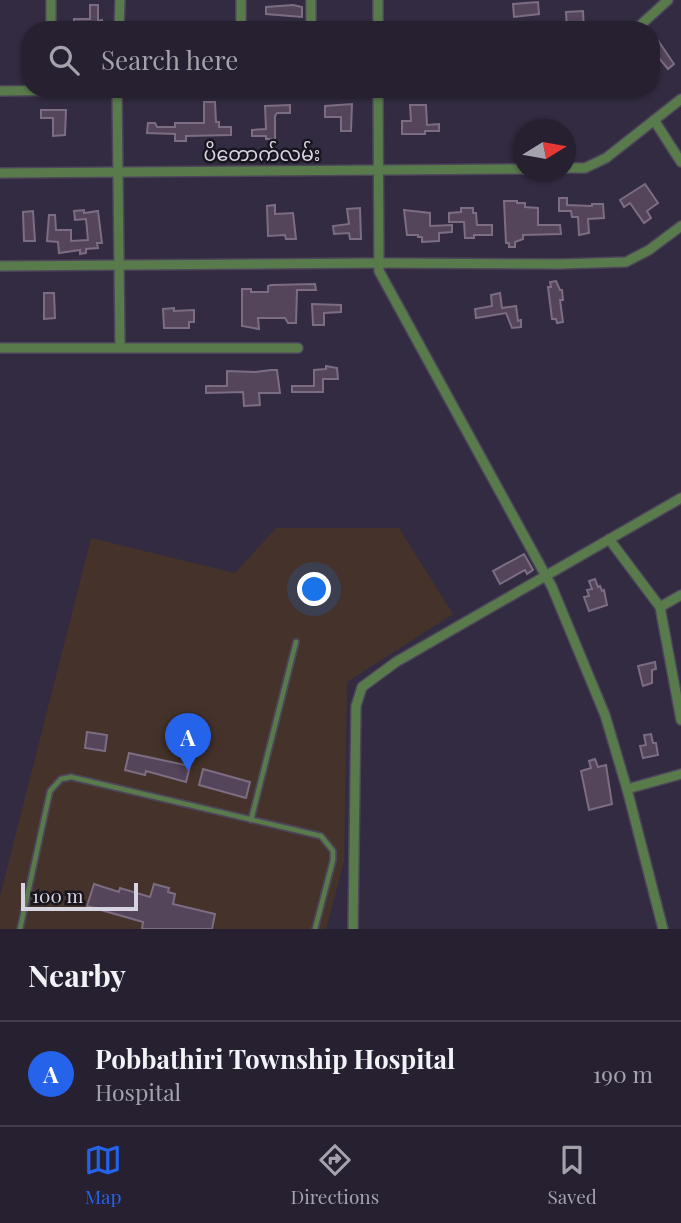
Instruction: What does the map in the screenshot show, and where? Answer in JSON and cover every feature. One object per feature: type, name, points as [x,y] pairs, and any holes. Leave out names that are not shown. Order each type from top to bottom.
[{"type":"street","points":[[51,0],[51,21]]},
{"type":"street","points":[[119,21],[120,0]]},
{"type":"street","points":[[241,0],[241,21]]},
{"type":"street","points":[[311,0],[311,21]]},
{"type":"street","points":[[378,0],[378,21]]},
{"type":"street","points":[[644,21],[665,1]]},
{"type":"street","points":[[0,91],[21,91]]},
{"type":"street","points":[[117,98],[120,346]]},
{"type":"street","points":[[378,98],[379,271],[546,575],[605,715],[663,929]]},
{"type":"street","points":[[576,168],[585,168],[607,158],[681,99]]},
{"type":"street","points":[[654,120],[681,162]]},
{"type":"street","name":"ပိတောက်လမ်း","points":[[0,173],[513,169]]},
{"type":"street","points":[[0,266],[626,262],[649,250],[681,226]]},
{"type":"street","points":[[0,348],[298,348]]},
{"type":"street","points":[[353,929],[356,706],[362,687],[396,662],[681,498]]},
{"type":"street","points":[[609,539],[660,607],[681,720]]},
{"type":"street","points":[[660,607],[681,595]]},
{"type":"street","points":[[627,789],[681,774]]},
{"type":"lane","points":[[251,820],[296,642]]},
{"type":"lane","points":[[20,929],[50,791],[61,779],[71,777],[321,836],[333,851],[333,860],[315,929]]},
{"type":"shaded area","points":[[276,528],[399,528],[453,614],[347,682],[344,861],[326,929],[0,929],[0,896],[91,538],[235,573]]},
{"type":"building","points":[[538,2],[539,14],[514,17],[513,4]]},
{"type":"building","points":[[90,5],[98,5],[98,21],[74,21],[74,19],[90,19]]},
{"type":"building","points":[[266,7],[302,7],[302,17],[266,14]]},
{"type":"building","points":[[583,11],[584,21],[566,21],[566,12]]},
{"type":"building","points":[[660,43],[674,64],[668,69],[660,59]]},
{"type":"building","points":[[204,102],[215,102],[216,122],[219,122],[219,127],[231,127],[231,135],[186,136],[186,141],[175,141],[175,134],[147,133],[148,123],[155,123],[157,127],[175,127],[175,123],[204,123]]},
{"type":"building","points":[[352,104],[351,131],[341,131],[341,117],[325,117],[325,106]]},
{"type":"building","points":[[290,105],[290,113],[277,113],[275,116],[275,139],[252,136],[252,130],[266,129],[265,106]]},
{"type":"building","points":[[410,105],[426,105],[427,125],[439,124],[439,131],[402,134],[402,121],[411,121]]},
{"type":"building","points":[[41,110],[66,110],[65,135],[53,136],[53,118],[41,118]]},
{"type":"building","points":[[645,184],[658,203],[647,211],[651,218],[644,223],[630,203],[624,207],[620,200]]},
{"type":"building","points":[[559,198],[567,198],[567,205],[603,204],[604,218],[588,219],[589,233],[579,235],[578,217],[572,217],[571,211],[559,211]]},
{"type":"building","points":[[504,201],[517,201],[525,203],[525,207],[538,208],[538,225],[560,225],[561,234],[523,235],[523,239],[515,242],[515,247],[509,247],[509,243],[506,243]]},
{"type":"building","points":[[275,205],[275,214],[293,213],[296,239],[286,239],[285,235],[268,236],[267,206]]},
{"type":"building","points":[[360,208],[361,239],[350,239],[349,233],[334,234],[333,226],[349,224],[347,209]]},
{"type":"building","points":[[461,208],[473,208],[477,225],[492,225],[492,235],[465,238],[464,222],[449,222],[449,213],[461,212]]},
{"type":"building","points":[[84,210],[84,213],[98,211],[102,243],[97,243],[98,248],[86,249],[86,253],[80,254],[80,250],[59,253],[58,242],[47,241],[49,215],[55,215],[56,230],[71,230],[71,241],[88,240],[86,219],[75,220],[74,211]]},
{"type":"building","points":[[404,210],[430,213],[430,226],[452,225],[452,232],[439,233],[439,241],[422,242],[422,237],[418,235],[407,235]]},
{"type":"building","points":[[33,211],[35,241],[24,241],[23,212]]},
{"type":"building","points":[[556,281],[562,290],[563,300],[560,300],[563,322],[557,323],[556,319],[552,319],[548,287],[551,287],[550,282]]},
{"type":"building","points":[[315,284],[316,290],[297,290],[296,323],[288,323],[285,318],[258,318],[259,329],[242,326],[242,289],[268,292],[268,286],[271,285]]},
{"type":"building","points":[[44,293],[54,293],[55,318],[44,319]]},
{"type":"building","points":[[500,293],[502,308],[516,306],[521,327],[512,328],[506,313],[476,318],[475,309],[492,306],[491,295]]},
{"type":"building","points":[[312,304],[341,305],[341,312],[324,313],[324,325],[313,325]]},
{"type":"building","points":[[174,308],[174,311],[194,310],[194,322],[189,322],[189,328],[164,328],[163,309]]},
{"type":"building","points":[[326,366],[337,368],[338,379],[323,379],[323,392],[292,392],[292,386],[314,386],[314,370],[326,369]]},
{"type":"building","points":[[277,370],[280,393],[259,393],[260,405],[244,406],[243,392],[206,393],[206,386],[227,386],[227,371]]},
{"type":"building","points":[[524,554],[533,570],[527,574],[525,570],[500,584],[493,571]]},
{"type":"building","points":[[595,579],[598,587],[604,590],[607,605],[589,611],[584,597],[589,596],[587,590],[592,589],[589,581]]},
{"type":"building","points":[[655,662],[652,683],[643,686],[638,666]]},
{"type":"building","points":[[87,732],[107,735],[105,751],[85,748]]},
{"type":"building","points":[[651,734],[658,755],[643,758],[640,746],[646,745],[644,735]]},
{"type":"building","points":[[129,753],[190,766],[186,782],[146,771],[145,775],[125,770]]},
{"type":"building","points":[[595,759],[598,767],[606,765],[612,804],[589,810],[581,771],[591,768],[589,761]]},
{"type":"building","points":[[203,769],[250,782],[246,798],[199,785]]},
{"type":"building","points":[[94,884],[119,892],[120,888],[150,897],[154,884],[169,888],[168,892],[175,894],[173,904],[215,914],[212,929],[142,929],[143,922],[87,906]]},
{"type":"place","name":"Pobbathiri Township Hospital","points":[[188,771]]}]
